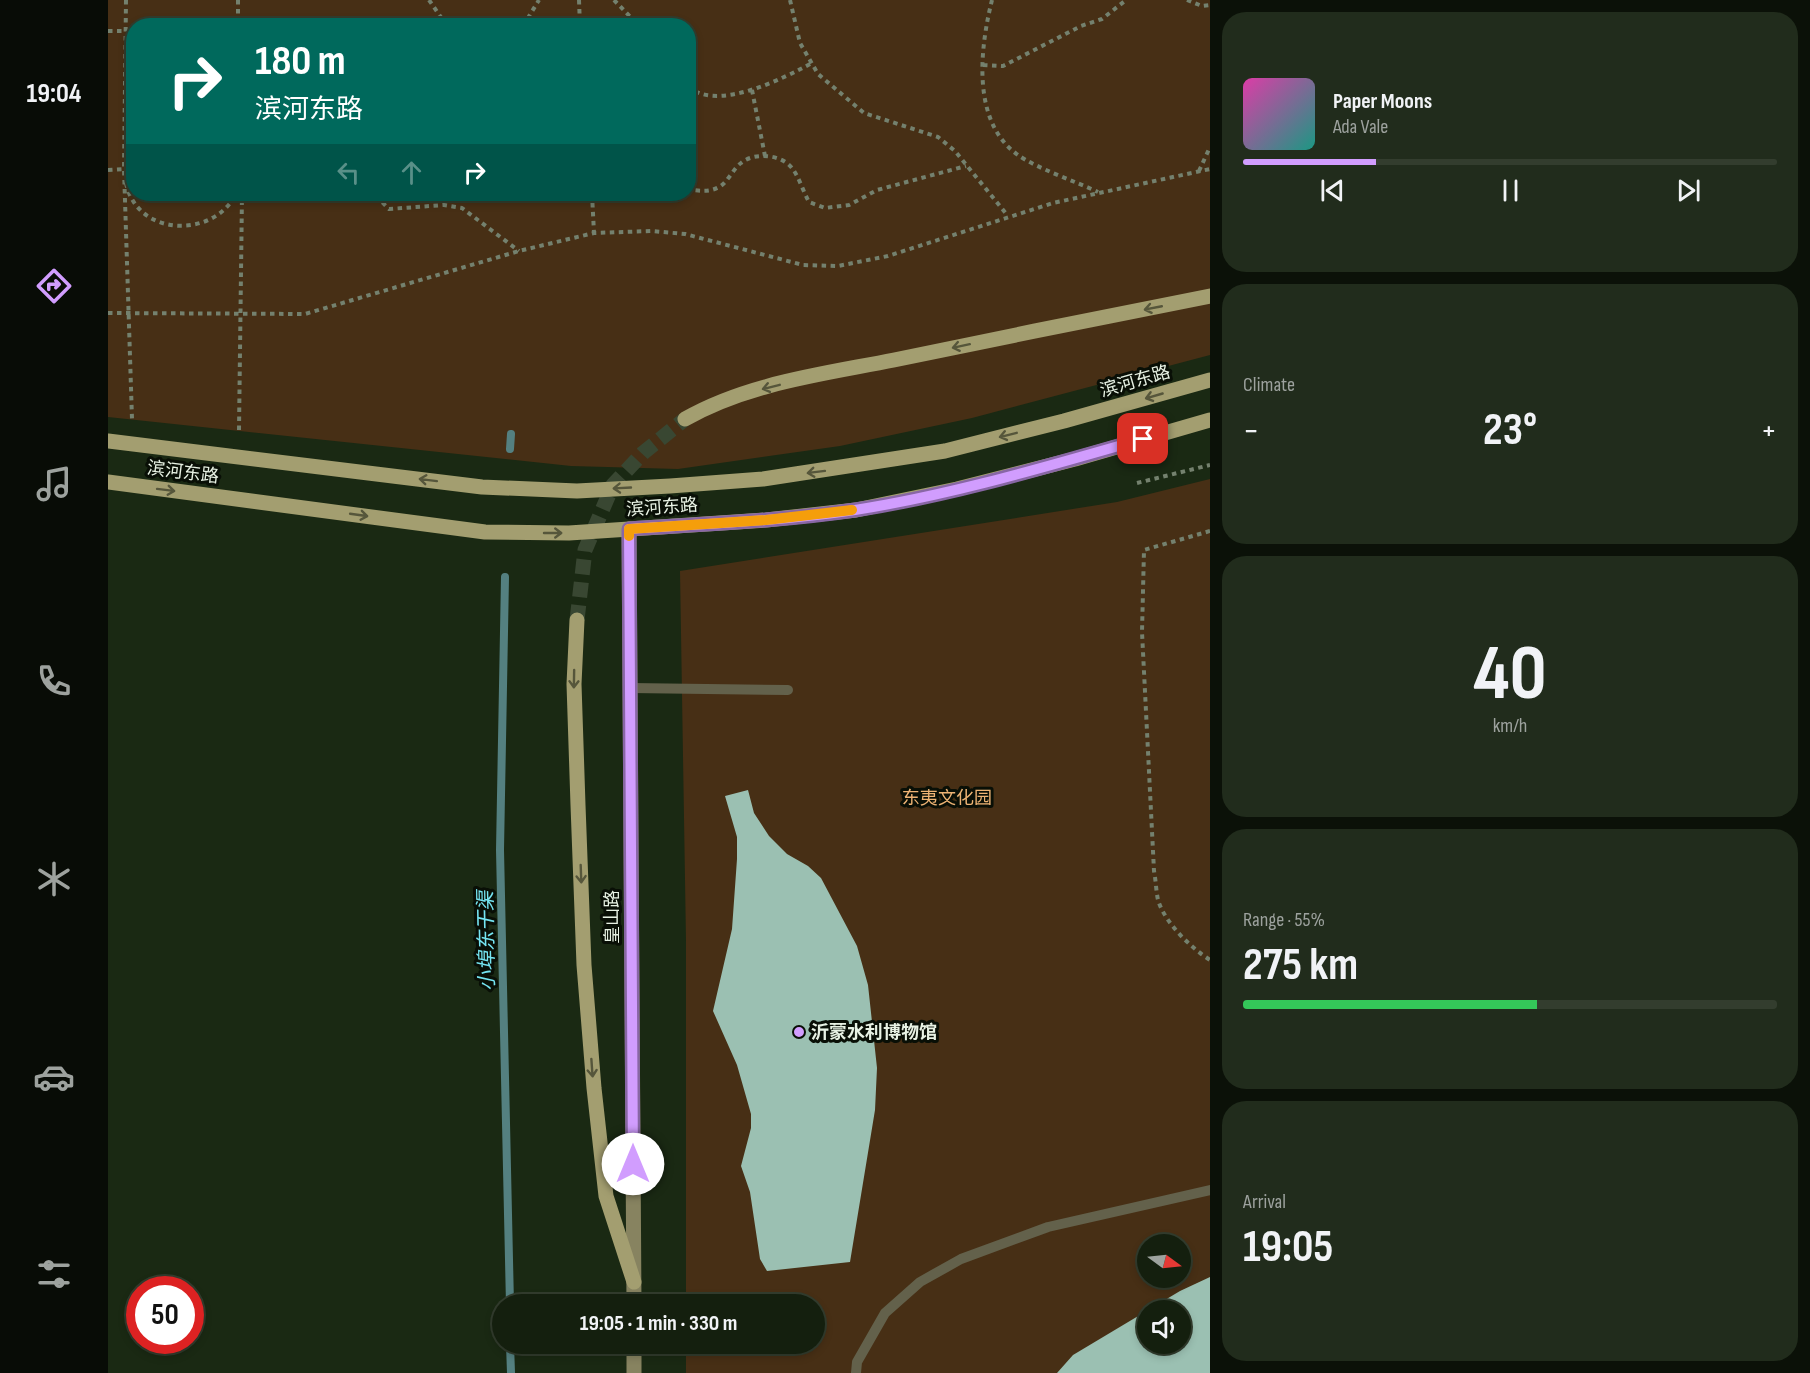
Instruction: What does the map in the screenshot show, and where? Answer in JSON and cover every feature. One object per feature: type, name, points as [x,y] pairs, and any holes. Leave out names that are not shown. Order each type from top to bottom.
[{"type":"main road","points":[[685,419],[711,405],[735,396],[803,379],[1210,296]]},
{"type":"main road","name":"滨河东路","points":[[108,441],[482,487],[577,491],[670,486],[763,479],[945,451],[1064,421],[1210,380]]},
{"type":"main road","name":"滨河东路","points":[[108,482],[485,532],[569,533],[766,520],[855,510],[957,489],[1075,459],[1210,420]]},
{"type":"main road","name":"皇山路","points":[[629,529],[634,1294]]},
{"type":"main road","points":[[577,620],[574,684],[584,965],[594,1088],[606,1196],[634,1282]]},
{"type":"main road","points":[[634,1354],[634,1373]]},
{"type":"lane","points":[[630,688],[788,690]]},
{"type":"lane","points":[[856,1373],[857,1362],[885,1313],[920,1282],[961,1259],[1048,1227],[1210,1190]]},
{"type":"path","points":[[126,0],[124,169],[132,419]]},
{"type":"path","points":[[238,0],[238,18]]},
{"type":"path","points":[[429,0],[441,18]]},
{"type":"path","points":[[528,18],[539,0]]},
{"type":"path","points":[[579,0],[580,18]]},
{"type":"path","points":[[614,0],[631,18]]},
{"type":"path","points":[[790,0],[800,43],[818,74],[864,113],[938,138],[966,166],[1008,216]]},
{"type":"path","points":[[992,0],[983,47],[983,65],[987,106],[996,127],[1018,156],[1100,192]]},
{"type":"path","points":[[983,65],[1003,66],[1081,26],[1102,19],[1126,0]]},
{"type":"path","points":[[1187,0],[1202,6],[1210,5]]},
{"type":"path","points":[[108,32],[126,31]]},
{"type":"path","points":[[696,91],[704,94],[725,95],[752,90],[782,79],[812,63]]},
{"type":"path","points":[[752,90],[765,156]]},
{"type":"path","points":[[1199,171],[1210,147]]},
{"type":"path","points":[[126,156],[124,169],[126,181]]},
{"type":"path","points":[[696,191],[707,192],[722,186],[739,164],[747,158],[765,156],[778,158],[792,167],[809,202],[825,208],[849,205],[877,190],[966,166]]},
{"type":"path","points":[[108,170],[124,169]]},
{"type":"path","points":[[108,313],[305,314],[519,251],[594,233],[652,231],[686,234],[803,265],[838,266],[888,256],[1008,216],[1100,192],[1210,169]]},
{"type":"path","points":[[135,201],[149,216],[166,225],[184,227],[202,224],[218,215],[230,201]]},
{"type":"path","points":[[239,430],[242,201]]},
{"type":"path","points":[[381,201],[389,209],[444,205],[462,208],[519,251]]},
{"type":"path","points":[[592,201],[594,233]]},
{"type":"path","points":[[1137,483],[1210,465]]},
{"type":"path","points":[[1210,531],[1144,550],[1142,632],[1154,872],[1158,901],[1177,931],[1198,952],[1210,960]]},
{"type":"green space","points":[[108,0],[1210,0],[1210,355],[972,418],[840,446],[678,469],[571,466],[108,417]]},
{"type":"green space","name":"东夷文化园","points":[[1210,479],[1210,1373],[686,1373],[686,1354],[825,1354],[825,1294],[686,1294],[686,941],[680,571],[1117,502]]},
{"type":"building","name":"沂蒙水利博物馆","points":[[748,790],[754,813],[769,836],[787,854],[808,866],[821,878],[857,946],[868,985],[877,1068],[875,1110],[850,1262],[767,1271],[760,1259],[750,1192],[741,1166],[751,1128],[751,1114],[737,1065],[713,1011],[732,929],[737,859],[737,837],[725,796]]},
{"type":"building","points":[[1210,1277],[1210,1373],[1057,1373],[1073,1355],[1137,1317],[1137,1354],[1191,1354],[1191,1300],[1165,1300]]},
{"type":"waterway","name":"小埠东干渠","points":[[510,449],[511,434]]},
{"type":"waterway","name":"小埠东干渠","points":[[505,577],[500,850],[510,1294]]},
{"type":"waterway","name":"小埠东干渠","points":[[510,1354],[511,1373]]},
{"type":"tunnel","points":[[577,620],[585,550],[613,485],[643,453],[685,419]]},
{"type":"slow traffic","points":[[629,536],[629,529],[766,520],[852,510]]},
{"type":"place","name":"沂蒙水利博物馆","points":[[799,1032]]},
{"type":"route","points":[[633,1164],[629,529],[766,520],[855,510],[957,489],[1143,439]]}]
